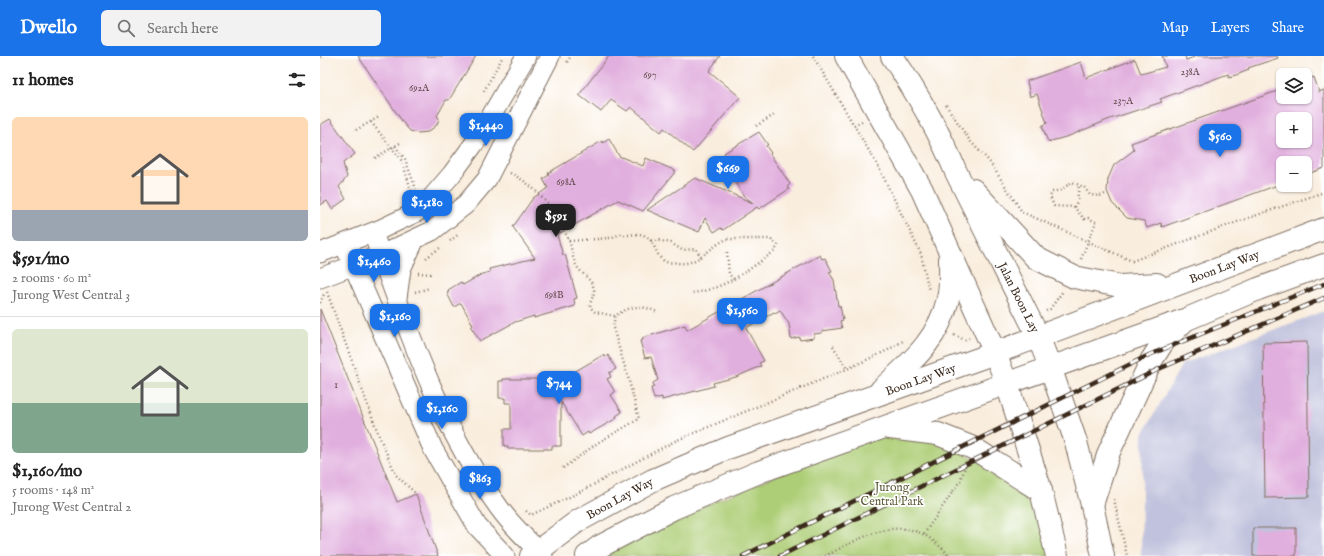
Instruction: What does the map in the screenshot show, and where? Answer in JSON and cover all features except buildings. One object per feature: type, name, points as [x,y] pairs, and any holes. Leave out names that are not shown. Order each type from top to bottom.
[{"type":"main road","points":[[846,56],[922,190],[995,353],[1007,384],[1041,491],[1056,556]]},
{"type":"main road","name":"Jalan Boon Lay","points":[[892,56],[910,83],[944,144],[956,172],[1038,336],[1076,442],[1103,556]]},
{"type":"main road","points":[[956,172],[1036,258],[1074,277],[1120,286],[1180,282]]},
{"type":"main road","name":"Boon Lay Way","points":[[537,554],[578,521],[653,480],[728,448],[995,353],[1324,229]]},
{"type":"main road","points":[[875,396],[918,355],[939,328],[948,298],[950,254]]},
{"type":"main road","points":[[587,556],[599,547],[701,496],[759,472],[1187,319],[1258,289],[1324,265]]},
{"type":"main road","points":[[1092,505],[1109,452],[1151,361],[1163,342],[1187,319]]},
{"type":"main road","points":[[885,427],[938,434],[973,448],[1041,491]]},
{"type":"street","points":[[320,253],[373,233],[421,210],[452,174],[479,137],[526,56]]},
{"type":"street","points":[[323,284],[354,266],[432,231],[466,204],[486,179],[550,56]]},
{"type":"street","points":[[373,233],[422,365],[450,425],[478,478],[501,511],[537,554]]},
{"type":"street","points":[[397,300],[401,269],[415,238]]},
{"type":"street","points":[[344,244],[433,449],[477,526],[504,556]]},
{"type":"path","points":[[482,96],[503,56]]},
{"type":"path","points":[[813,56],[878,166],[918,247],[930,293]]},
{"type":"path","points":[[944,101],[970,141],[989,161],[1022,212],[1132,261],[1324,192]]},
{"type":"path","points":[[756,126],[774,115]]},
{"type":"path","points":[[356,130],[379,117]]},
{"type":"path","points":[[371,122],[402,161],[412,193]]},
{"type":"path","points":[[375,158],[400,143]]},
{"type":"path","points":[[395,146],[405,159],[416,190]]},
{"type":"path","points":[[509,173],[524,179],[541,196],[557,218],[569,241],[575,264],[589,280],[594,289],[590,306],[595,312],[615,316],[624,310],[640,306],[657,312]]},
{"type":"path","points":[[1089,241],[1096,222],[1088,218],[1084,219],[1074,207],[1054,206],[1050,197],[1052,192],[1061,190],[1067,184],[1072,182],[1084,187],[1090,195],[1100,196],[1105,194]]},
{"type":"path","points":[[408,196],[421,184]]},
{"type":"path","points":[[1074,207],[1077,202],[1079,184]]},
{"type":"path","points":[[569,241],[610,238],[621,234],[640,234],[651,241],[656,252],[666,262],[683,264],[701,257],[727,239],[770,238],[778,245],[775,251],[734,280],[709,291],[692,293]]},
{"type":"path","points":[[651,241],[656,240],[671,243],[682,250],[696,249],[701,257]]},
{"type":"path","points":[[727,252],[729,274],[734,280]]},
{"type":"path","points":[[422,274],[432,274]]},
{"type":"path","points":[[323,284],[392,468],[396,475],[416,494]]},
{"type":"path","points":[[1028,317],[1050,309]]},
{"type":"path","points":[[563,468],[599,442],[639,419],[613,328],[615,316]]},
{"type":"path","points":[[965,340],[986,332]]},
{"type":"path","points":[[531,515],[675,441],[847,369],[888,350],[905,339]]},
{"type":"path","points":[[834,346],[847,369]]},
{"type":"path","points":[[924,534],[960,481],[968,461]]},
{"type":"path","points":[[1114,495],[1127,556]]},
{"type":"path","points":[[824,556],[890,528],[907,528],[924,534],[944,549],[949,556]]},
{"type":"shaded area","points":[[1324,311],[1324,556],[1141,556],[1143,434],[1182,364]]},
{"type":"green space","name":"Jurong Central Park","points":[[885,430],[938,437],[1020,486],[1041,513],[1051,556],[591,556],[601,549]]},
{"type":"railway","points":[[743,556],[1149,355],[1324,284]]},
{"type":"railway","points":[[780,556],[1161,368],[1324,298]]}]
